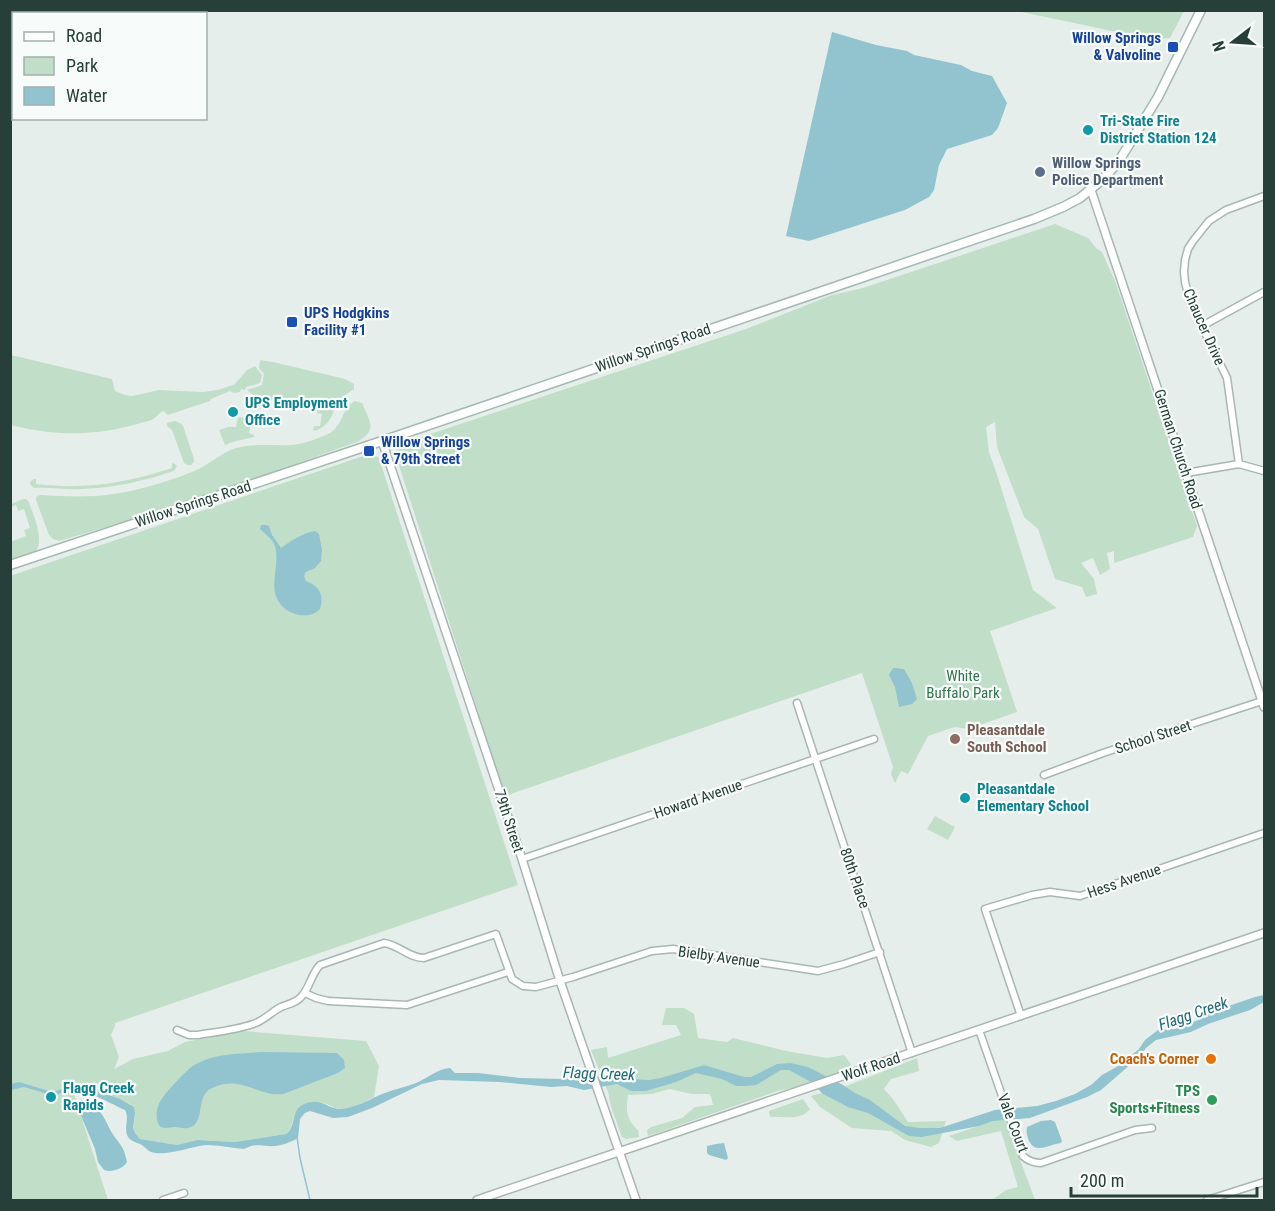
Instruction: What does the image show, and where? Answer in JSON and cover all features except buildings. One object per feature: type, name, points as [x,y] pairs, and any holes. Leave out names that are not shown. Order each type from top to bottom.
[{"type":"main road","name":"Willow Springs Road","points":[[10,565],[382,441],[1034,219],[1071,204],[1092,190],[1112,170],[1130,144],[1158,97],[1201,10]]},
{"type":"street","name":"German Church Road","points":[[1092,190],[1263,704]]},
{"type":"street","name":"Chaucer Drive","points":[[1239,464],[1227,378],[1190,302],[1185,282],[1185,260],[1188,249],[1201,230],[1215,217],[1226,210],[1264,196]]},
{"type":"street","points":[[1202,326],[1264,292]]},
{"type":"street","name":"79th Street","points":[[382,441],[522,859],[560,981],[636,1200]]},
{"type":"street","points":[[1186,473],[1239,464],[1264,471]]},
{"type":"street","name":"80th Place","points":[[797,704],[912,1053]]},
{"type":"street","name":"School Street","points":[[1044,775],[1103,753],[1263,704]]},
{"type":"street","name":"Howard Avenue","points":[[522,859],[874,739]]},
{"type":"street","name":"Hess Avenue","points":[[1021,1016],[985,909],[1050,892],[1080,896],[1264,833]]},
{"type":"street","name":"Wolf Road","points":[[477,1200],[1264,933]]},
{"type":"street","points":[[177,1030],[189,1035],[198,1035],[253,1024],[297,1001],[305,993],[320,965],[384,943],[394,945],[413,957],[424,958],[496,934],[508,972],[407,1005],[328,1001],[305,993]]},
{"type":"street","name":"Bielby Avenue","points":[[508,972],[517,984],[529,987],[560,981],[652,951],[673,949],[818,971],[880,952]]},
{"type":"street","name":"Vale Court","points":[[979,1030],[1023,1156],[1027,1160],[1041,1163],[1135,1130],[1152,1128]]},
{"type":"street","points":[[1208,1200],[1264,1182]]},
{"type":"street","points":[[163,1200],[184,1193]]},
{"type":"green space","points":[[1017,11],[1184,11],[1170,38],[1150,39]]},
{"type":"green space","name":"White Buffalo Park","points":[[1055,224],[1088,238],[1102,252],[1115,281],[1197,526],[1193,537],[1114,563],[1114,551],[1107,553],[1110,569],[1100,575],[1093,558],[1081,563],[1094,579],[1097,594],[1086,597],[1082,587],[1055,579],[1038,529],[1024,517],[997,447],[995,422],[986,427],[989,452],[1033,590],[1057,608],[990,631],[1017,712],[968,729],[955,727],[928,736],[908,774],[901,771],[895,783],[891,774],[893,767],[862,673],[505,796],[395,453],[400,444],[746,329],[832,295],[863,288]]},
{"type":"green space","points":[[11,355],[112,379],[115,391],[132,396],[159,390],[203,392],[218,390],[235,384],[247,370],[255,366],[262,375],[260,383],[246,387],[245,390],[241,389],[240,392],[230,391],[210,401],[168,415],[164,411],[149,421],[127,427],[78,433],[45,432],[11,425]]},
{"type":"green space","points":[[260,360],[345,379],[354,384],[354,389],[342,398],[326,424],[315,431],[314,426],[320,426],[322,414],[317,413],[317,408],[261,400],[260,397],[247,390],[262,385],[264,374],[259,368]]},
{"type":"green space","points":[[355,401],[362,403],[370,425],[368,434],[357,442],[171,508],[59,541],[49,535],[36,500],[36,497],[40,495],[95,496],[132,491],[192,472],[225,453],[243,446],[291,445],[306,442],[334,430],[347,408]]},
{"type":"green space","points":[[238,417],[255,420],[249,433],[254,437],[225,445],[219,430],[236,427]]},
{"type":"green space","points":[[175,421],[183,426],[194,459],[191,465],[184,463],[172,430],[167,426],[167,423]]},
{"type":"green space","points":[[372,453],[379,458],[518,885],[115,1023],[111,1035],[119,1057],[114,1069],[133,1059],[168,1051],[185,1042],[243,1031],[366,1041],[379,1066],[374,1097],[342,1109],[321,1102],[303,1105],[296,1112],[286,1134],[235,1142],[197,1140],[177,1145],[140,1139],[133,1128],[135,1113],[130,1104],[106,1093],[72,1088],[108,1200],[11,1200],[10,576]]},
{"type":"green space","points":[[172,463],[177,466],[174,471],[117,486],[70,489],[34,488],[30,484],[36,479],[36,484],[54,486],[105,484],[138,478],[172,468]]},
{"type":"green space","points":[[23,499],[29,502],[34,515],[38,531],[38,546],[36,552],[30,556],[11,560],[10,542],[26,536],[24,530],[30,528],[24,509],[18,511],[16,505],[11,507],[11,504]]},
{"type":"green space","points":[[935,816],[955,827],[948,840],[927,829]]},
{"type":"green space","points":[[666,1008],[684,1008],[694,1014],[698,1038],[727,1042],[733,1038],[827,1058],[844,1055],[854,1068],[778,1091],[648,1136],[647,1130],[651,1127],[682,1118],[695,1107],[713,1105],[711,1096],[669,1089],[652,1094],[628,1095],[628,1114],[638,1130],[639,1137],[626,1139],[622,1137],[608,1092],[591,1050],[607,1047],[608,1058],[681,1035],[676,1025],[662,1025]]},
{"type":"green space","points":[[917,1058],[919,1071],[891,1079],[884,1089],[908,1122],[946,1121],[939,1143],[931,1147],[905,1140],[891,1131],[852,1128],[820,1107],[811,1096],[849,1085]]},
{"type":"green space","points":[[803,1099],[810,1109],[806,1113],[792,1117],[770,1117],[769,1111]]},
{"type":"green space","points":[[1005,1119],[1035,1200],[992,1200],[1006,1190],[1018,1187],[1001,1131],[957,1141],[949,1136]]},
{"type":"water","points":[[832,32],[907,51],[914,55],[961,65],[972,71],[992,76],[1007,103],[998,128],[992,135],[947,149],[939,165],[934,190],[929,197],[905,210],[809,241],[786,236]]},
{"type":"water","points":[[261,525],[269,526],[281,548],[306,534],[315,531],[319,534],[322,550],[321,561],[304,576],[306,581],[315,586],[321,595],[320,609],[315,613],[299,615],[288,611],[278,600],[274,587],[277,558],[275,547],[270,538],[260,529]]},
{"type":"water","points":[[893,668],[904,669],[912,683],[917,699],[912,704],[899,707],[895,687],[889,675]]},
{"type":"water","points":[[1264,995],[1264,1002],[1250,1010],[1191,1032],[1156,1040],[1101,1090],[1087,1097],[1030,1118],[993,1121],[922,1137],[909,1136],[868,1113],[848,1107],[823,1094],[811,1082],[789,1070],[781,1070],[756,1085],[746,1086],[736,1086],[722,1079],[696,1073],[646,1091],[631,1091],[617,1084],[584,1090],[567,1086],[439,1080],[422,1084],[348,1117],[333,1118],[310,1111],[305,1113],[300,1119],[298,1138],[284,1144],[256,1145],[244,1149],[207,1145],[164,1153],[151,1152],[130,1140],[127,1134],[125,1110],[97,1097],[74,1090],[66,1090],[55,1096],[24,1087],[11,1090],[11,1084],[19,1082],[49,1091],[68,1087],[88,1087],[134,1107],[133,1128],[140,1139],[177,1145],[197,1140],[235,1142],[286,1134],[297,1110],[304,1104],[319,1102],[335,1108],[347,1108],[416,1083],[446,1068],[450,1068],[455,1073],[520,1078],[649,1080],[704,1065],[751,1077],[777,1064],[790,1063],[808,1067],[843,1085],[870,1100],[905,1126],[940,1128],[995,1110],[1037,1106],[1075,1094],[1120,1065],[1158,1030],[1175,1029],[1217,1010]]},
{"type":"water","points":[[261,1052],[337,1053],[344,1060],[345,1068],[338,1073],[283,1094],[274,1094],[232,1083],[223,1084],[212,1088],[203,1097],[199,1116],[194,1125],[188,1128],[160,1126],[157,1110],[160,1103],[191,1067],[221,1056]]},
{"type":"water","points":[[80,1102],[93,1105],[103,1117],[125,1152],[127,1162],[123,1167],[107,1171],[98,1162],[79,1111]]},
{"type":"water","points":[[1041,1121],[1055,1122],[1061,1143],[1044,1148],[1032,1145],[1027,1136],[1027,1127]]},
{"type":"water","points":[[724,1143],[728,1158],[726,1160],[707,1153],[707,1146]]},
{"type":"waterway","points":[[297,1137],[310,1200]]},
{"type":"place","name":"Willow Springs & Valvoline","points":[[1173,47]]},
{"type":"place","name":"Tri-State Fire District Station 124","points":[[1088,130]]},
{"type":"place","name":"Willow Springs Police Department","points":[[1040,172]]},
{"type":"place","name":"UPS Hodgkins Facility #1","points":[[292,322]]},
{"type":"place","name":"UPS Employment Office","points":[[233,412]]},
{"type":"place","name":"Willow Springs & 79th Street","points":[[369,451]]},
{"type":"place","name":"Pleasantdale South School","points":[[955,739]]},
{"type":"place","name":"Pleasantdale Elementary School","points":[[965,798]]},
{"type":"place","name":"Coach's Corner","points":[[1211,1059]]},
{"type":"place","name":"Flagg Creek Rapids","points":[[51,1097]]},
{"type":"place","name":"TPS Sports+Fitness","points":[[1212,1100]]},
{"type":"water label","name":"Flagg Creek","points":[[1193,1013]]},
{"type":"water label","name":"Flagg Creek","points":[[599,1073]]}]
